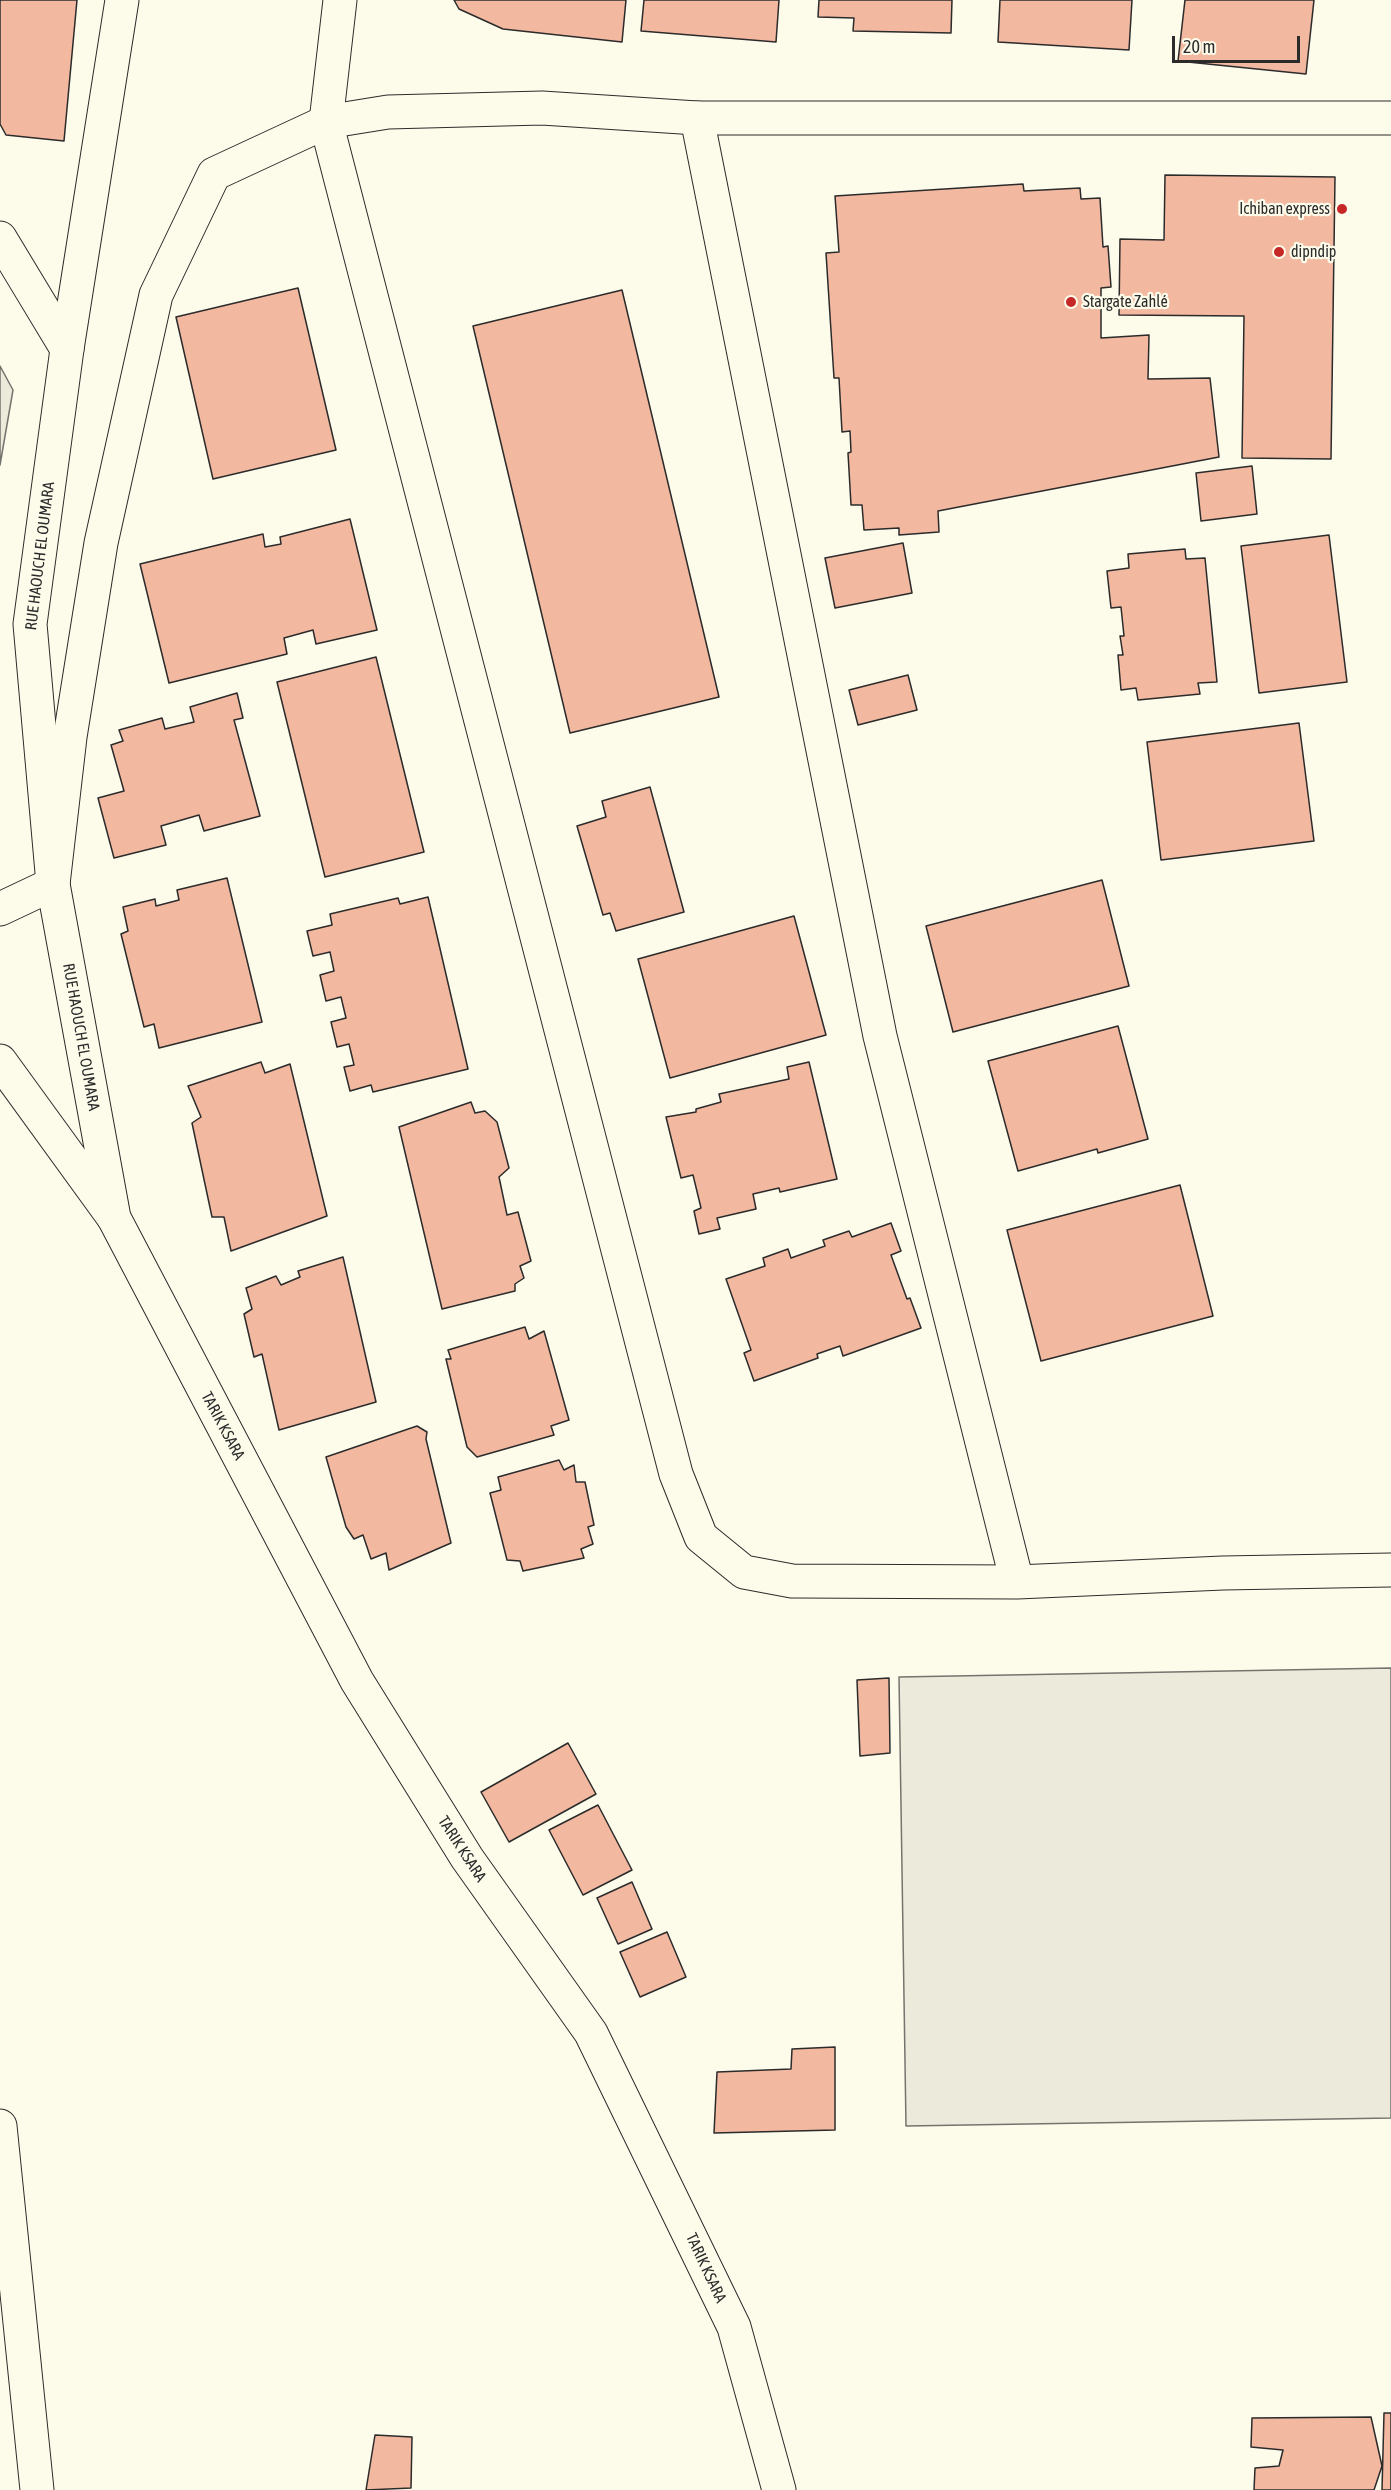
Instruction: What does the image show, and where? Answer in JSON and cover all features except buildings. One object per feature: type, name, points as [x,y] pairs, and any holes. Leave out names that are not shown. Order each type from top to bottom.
[{"type":"street","name":"RUE HAOUCH EL OUMARA","points":[[114,1218],[53,884],[30,624],[67,349],[122,0]]},
{"type":"street","points":[[340,0],[326,122],[676,1474],[701,1538],[744,1572],[792,1581],[1017,1582],[1223,1573],[1391,1570]]},
{"type":"street","points":[[0,909],[53,884],[70,737],[101,543],[156,295],[214,174],[326,122],[388,112],[542,108],[697,117],[1391,118]]},
{"type":"street","points":[[697,117],[880,1035],[1017,1582]]},
{"type":"street","points":[[0,238],[67,349]]},
{"type":"street","points":[[0,1061],[114,1218]]},
{"type":"street","name":"TARIK KSARA","points":[[114,1218],[357,1681],[467,1858],[591,2033],[734,2327],[778,2490]]},
{"type":"street","points":[[0,2126],[37,2490]]},
{"type":"shaded area","points":[[0,366],[13,390],[0,465]]},
{"type":"shaded area","points":[[1391,1668],[1391,2118],[906,2126],[899,1677]]},
{"type":"place","name":"Ichiban express","points":[[1342,209]]},
{"type":"place","name":"dipndip","points":[[1279,252]]},
{"type":"place","name":"Stargate Zahlé","points":[[1071,302]]}]
